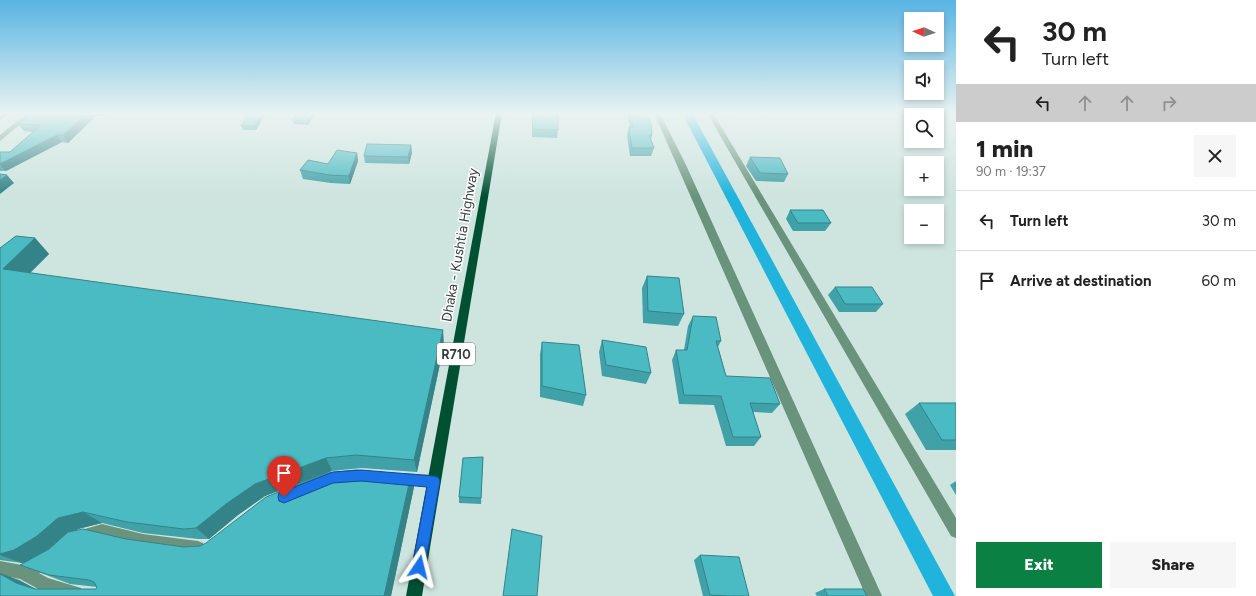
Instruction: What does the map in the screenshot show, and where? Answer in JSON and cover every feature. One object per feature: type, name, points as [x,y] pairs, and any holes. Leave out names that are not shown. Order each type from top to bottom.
[{"type":"main road","name":"Dhaka - Kushtia Highway","points":[[414,596],[494,141]]},
{"type":"street","points":[[670,141],[874,596]]},
{"type":"street","points":[[726,141],[956,531]]},
{"type":"street","points":[[390,478],[434,481]]},
{"type":"street","points":[[74,543],[84,535],[102,530],[143,541],[198,548],[213,547]]},
{"type":"street","points":[[22,572],[40,567],[58,556]]},
{"type":"street","points":[[0,568],[22,572],[45,585],[79,594],[93,595]]},
{"type":"building","points":[[23,141],[46,141],[0,164],[0,152],[10,152]]},
{"type":"building","points":[[631,141],[651,141],[654,148],[632,148]]},
{"type":"building","points":[[367,144],[411,145],[408,157],[364,156]]},
{"type":"building","points":[[337,150],[357,153],[349,176],[329,175],[300,170],[308,160],[328,164]]},
{"type":"building","points":[[750,157],[780,158],[788,174],[760,173]]},
{"type":"building","points":[[0,174],[7,175],[0,180]]},
{"type":"building","points":[[790,210],[823,210],[831,223],[798,223]]},
{"type":"building","points":[[16,236],[35,238],[3,269],[443,330],[414,460],[356,455],[326,458],[255,484],[226,504],[196,528],[184,529],[127,522],[83,512],[58,518],[37,536],[14,550],[0,554],[0,248]]},
{"type":"building","points":[[647,276],[679,278],[684,314],[648,311]]},
{"type":"building","points":[[835,287],[872,287],[883,304],[845,304]]},
{"type":"building","points":[[693,316],[716,317],[721,341],[716,341],[726,376],[770,378],[780,404],[750,403],[761,437],[733,437],[721,396],[684,395],[676,350],[687,350]]},
{"type":"building","points":[[602,340],[646,347],[651,373],[606,365]]},
{"type":"building","points":[[542,342],[579,345],[586,395],[542,386]]},
{"type":"building","points":[[919,403],[956,403],[956,440],[942,440]]},
{"type":"building","points":[[483,457],[481,498],[459,497],[463,458]]},
{"type":"building","points":[[356,470],[411,475],[384,596],[0,596],[0,574],[16,583],[35,589],[96,589],[97,587],[94,582],[89,580],[49,575],[20,565],[49,549],[68,532],[83,529],[126,539],[184,547],[200,546],[266,497],[327,473]]},
{"type":"building","points":[[512,529],[542,536],[537,596],[503,596]]},
{"type":"building","points":[[700,555],[739,557],[749,596],[710,595]]},
{"type":"building","points":[[824,589],[863,589],[867,596],[828,596]]},
{"type":"waterway","points":[[702,141],[944,596]]},
{"type":"route","points":[[284,497],[333,478],[361,475],[434,481],[419,567]]}]
